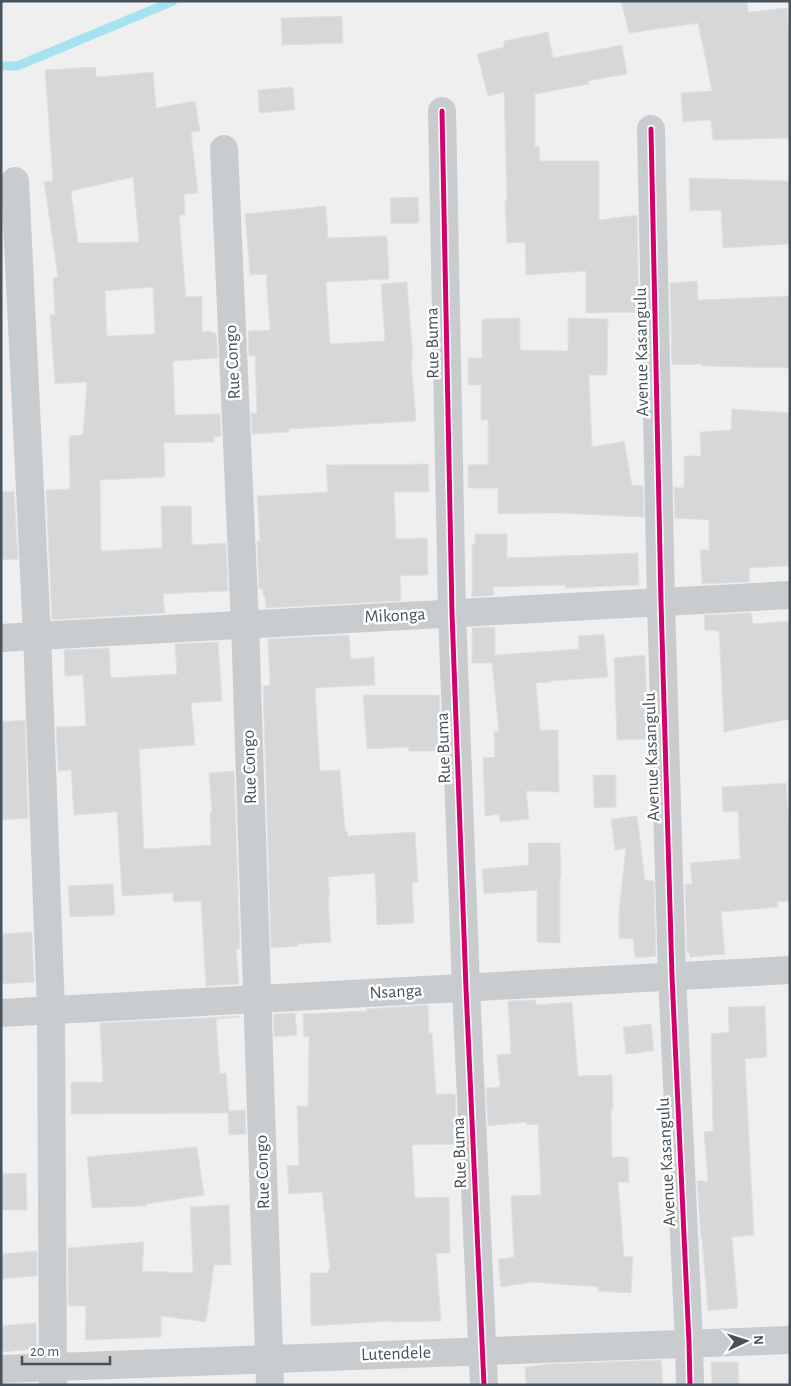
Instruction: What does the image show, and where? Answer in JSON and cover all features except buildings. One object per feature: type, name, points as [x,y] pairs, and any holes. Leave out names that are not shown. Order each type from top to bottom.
[{"type":"street","name":"Rue Buma","points":[[442,111],[452,613],[466,988],[484,1385]]},
{"type":"street","name":"Avenue Kasangulu","points":[[651,129],[661,602],[672,976],[690,1385]]},
{"type":"street","name":"Rue Congo","points":[[224,149],[245,624],[270,1372]]},
{"type":"street","points":[[15,182],[37,635],[51,1010],[52,1376]]},
{"type":"street","name":"Mikonga","points":[[1,638],[790,595]]},
{"type":"street","name":"Nsanga","points":[[1,1013],[790,970]]},
{"type":"street","name":"Lutendele","points":[[1,1369],[52,1376],[270,1372],[482,1351],[790,1340]]},
{"type":"waterway","points":[[1,66],[17,66],[173,1]]},
{"type":"cycle path","points":[[442,111],[452,613],[466,988],[484,1385]]},
{"type":"cycle path","points":[[651,129],[661,602],[672,976],[690,1385]]}]
